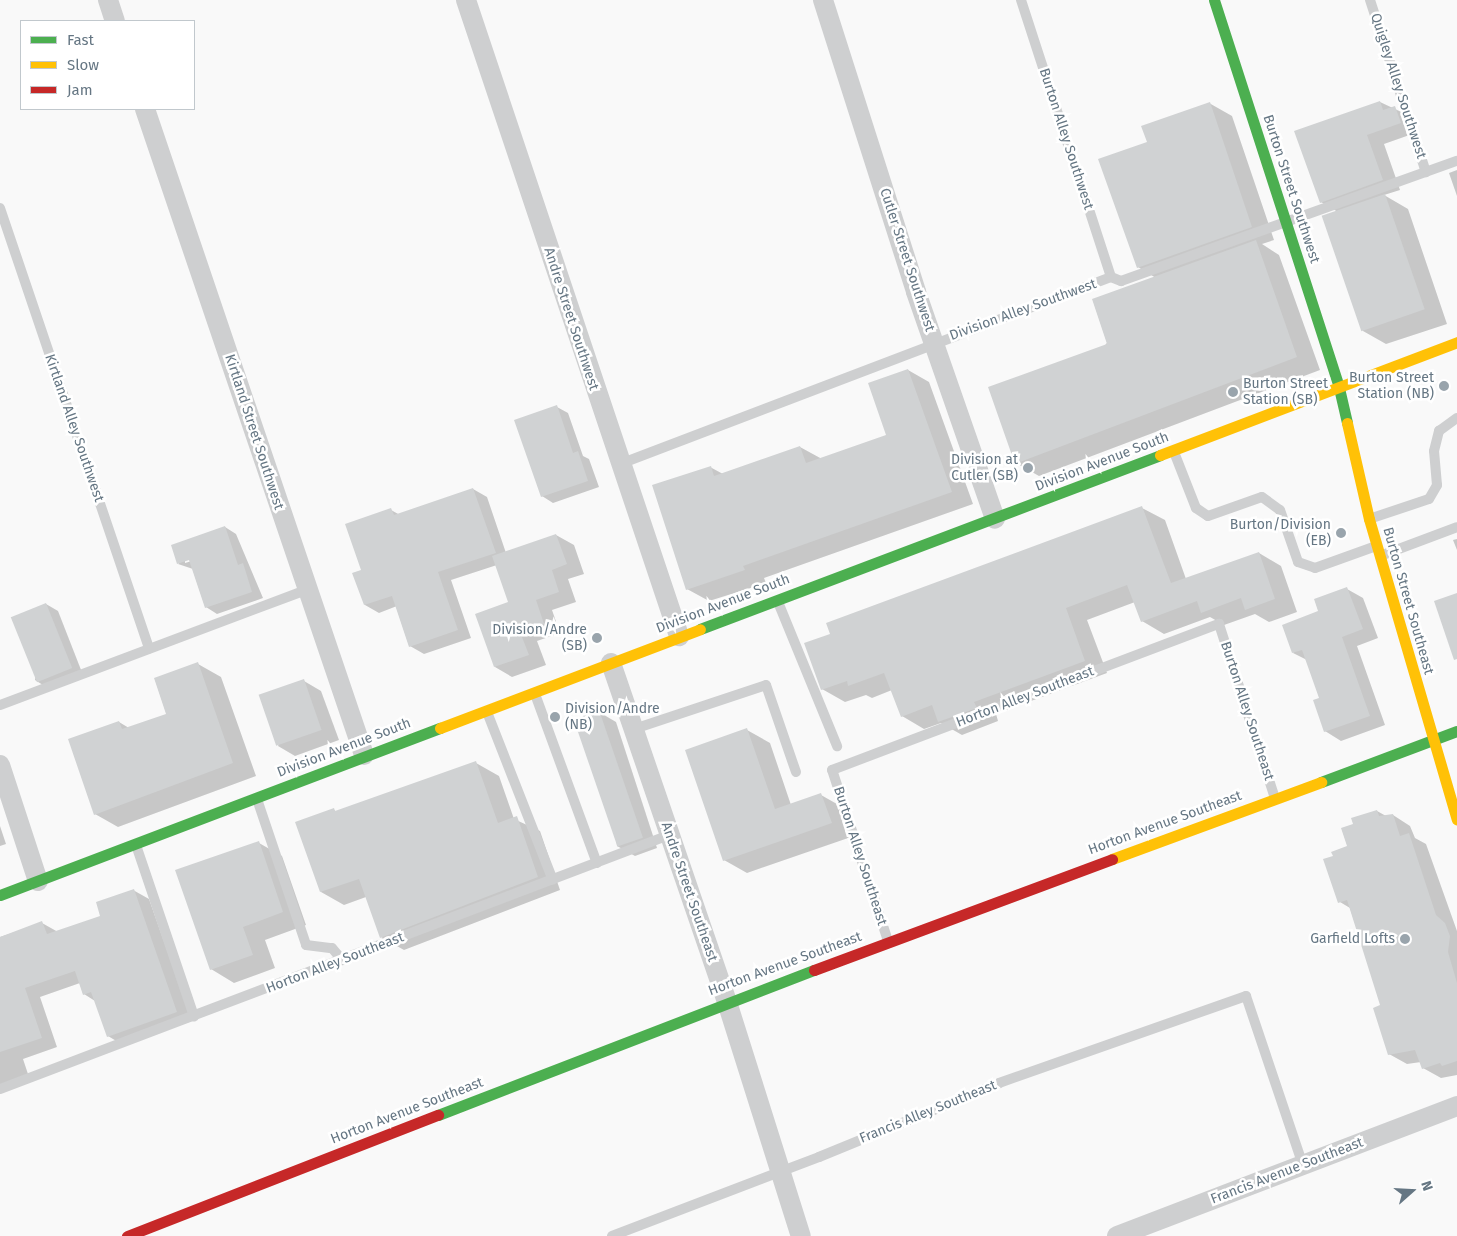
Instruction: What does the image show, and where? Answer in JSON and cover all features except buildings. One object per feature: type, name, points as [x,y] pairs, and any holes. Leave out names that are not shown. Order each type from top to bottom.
[{"type":"main road","name":"Burton Street Southwest","points":[[1214,0],[1339,388]]},
{"type":"main road","name":"Division Avenue South","points":[[0,895],[257,799],[364,756],[487,712],[679,636],[1174,451],[1457,342]]},
{"type":"main road","name":"Burton Street Southeast","points":[[1339,388],[1369,519],[1432,741],[1457,819]]},
{"type":"main road","name":"Horton Avenue Southeast","points":[[127,1236],[727,1002],[1457,731]]},
{"type":"street","points":[[108,0],[115,20]]},
{"type":"street","name":"Andre Street Southwest","points":[[466,0],[679,636]]},
{"type":"street","name":"Cutler Street Southwest","points":[[823,0],[934,343],[994,519]]},
{"type":"street","name":"Kirtland Street Southwest","points":[[145,110],[306,590],[364,756]]},
{"type":"street","name":"Andre Street Southeast","points":[[611,663],[727,1002],[801,1236]]},
{"type":"street","points":[[0,765],[38,881]]},
{"type":"street","name":"Francis Avenue Southeast","points":[[1117,1236],[1457,1106]]},
{"type":"lane","name":"Burton Alley Southwest","points":[[1021,0],[1111,277]]},
{"type":"lane","name":"Quigley Alley Southwest","points":[[1370,0],[1426,172]]},
{"type":"lane","name":"Division Alley Southwest","points":[[620,464],[1111,277],[1121,281],[1457,160]]},
{"type":"lane","name":"Kirtland Alley Southwest","points":[[0,208],[149,648]]},
{"type":"lane","points":[[1369,519],[1429,499],[1437,485],[1434,452],[1439,431],[1457,418]]},
{"type":"lane","points":[[1174,451],[1196,508],[1208,516],[1262,497],[1280,510],[1298,562],[1315,568],[1457,527]]},
{"type":"lane","points":[[0,705],[306,590]]},
{"type":"lane","points":[[777,599],[837,746]]},
{"type":"lane","name":"Horton Alley Southeast","points":[[832,770],[1219,624]]},
{"type":"lane","name":"Burton Alley Southeast","points":[[1219,624],[1276,798]]},
{"type":"lane","points":[[634,729],[766,684],[796,772]]},
{"type":"lane","points":[[534,693],[597,863]]},
{"type":"lane","points":[[487,712],[553,880]]},
{"type":"lane","name":"Burton Alley Southeast","points":[[832,770],[888,942]]},
{"type":"lane","points":[[257,799],[306,945],[332,948],[342,960]]},
{"type":"lane","name":"Horton Alley Southeast","points":[[0,1089],[553,880],[669,834]]},
{"type":"lane","points":[[136,845],[194,1016]]},
{"type":"lane","name":"Francis Alley Southeast","points":[[612,1236],[781,1172],[999,1083],[1246,996],[1304,1165]]},
{"type":"traffic: fast","points":[[1214,0],[1339,388],[1347,423]]},
{"type":"traffic: fast","points":[[700,629],[1160,455]]},
{"type":"traffic: fast","points":[[0,895],[440,728]]},
{"type":"traffic: fast","points":[[1321,782],[1457,731]]},
{"type":"traffic: fast","points":[[438,1115],[814,970]]},
{"type":"traffic: slow","points":[[1160,455],[1457,342]]},
{"type":"traffic: slow","points":[[1347,423],[1369,519],[1457,819]]},
{"type":"traffic: slow","points":[[440,728],[700,629]]},
{"type":"traffic: slow","points":[[1112,859],[1321,782]]},
{"type":"traffic: jam","points":[[814,970],[1112,859]]},
{"type":"traffic: jam","points":[[127,1236],[438,1115]]},
{"type":"place","name":"Burton Street Station (NB)","points":[[1444,386]]},
{"type":"place","name":"Burton Street Station (SB)","points":[[1233,392]]},
{"type":"place","name":"Division at Cutler (SB)","points":[[1028,468]]},
{"type":"place","name":"Burton/Division (EB)","points":[[1341,533]]},
{"type":"place","name":"Division/Andre (SB)","points":[[597,638]]},
{"type":"place","name":"Division/Andre (NB)","points":[[555,717]]},
{"type":"place","name":"Garfield Lofts","points":[[1405,939]]}]
